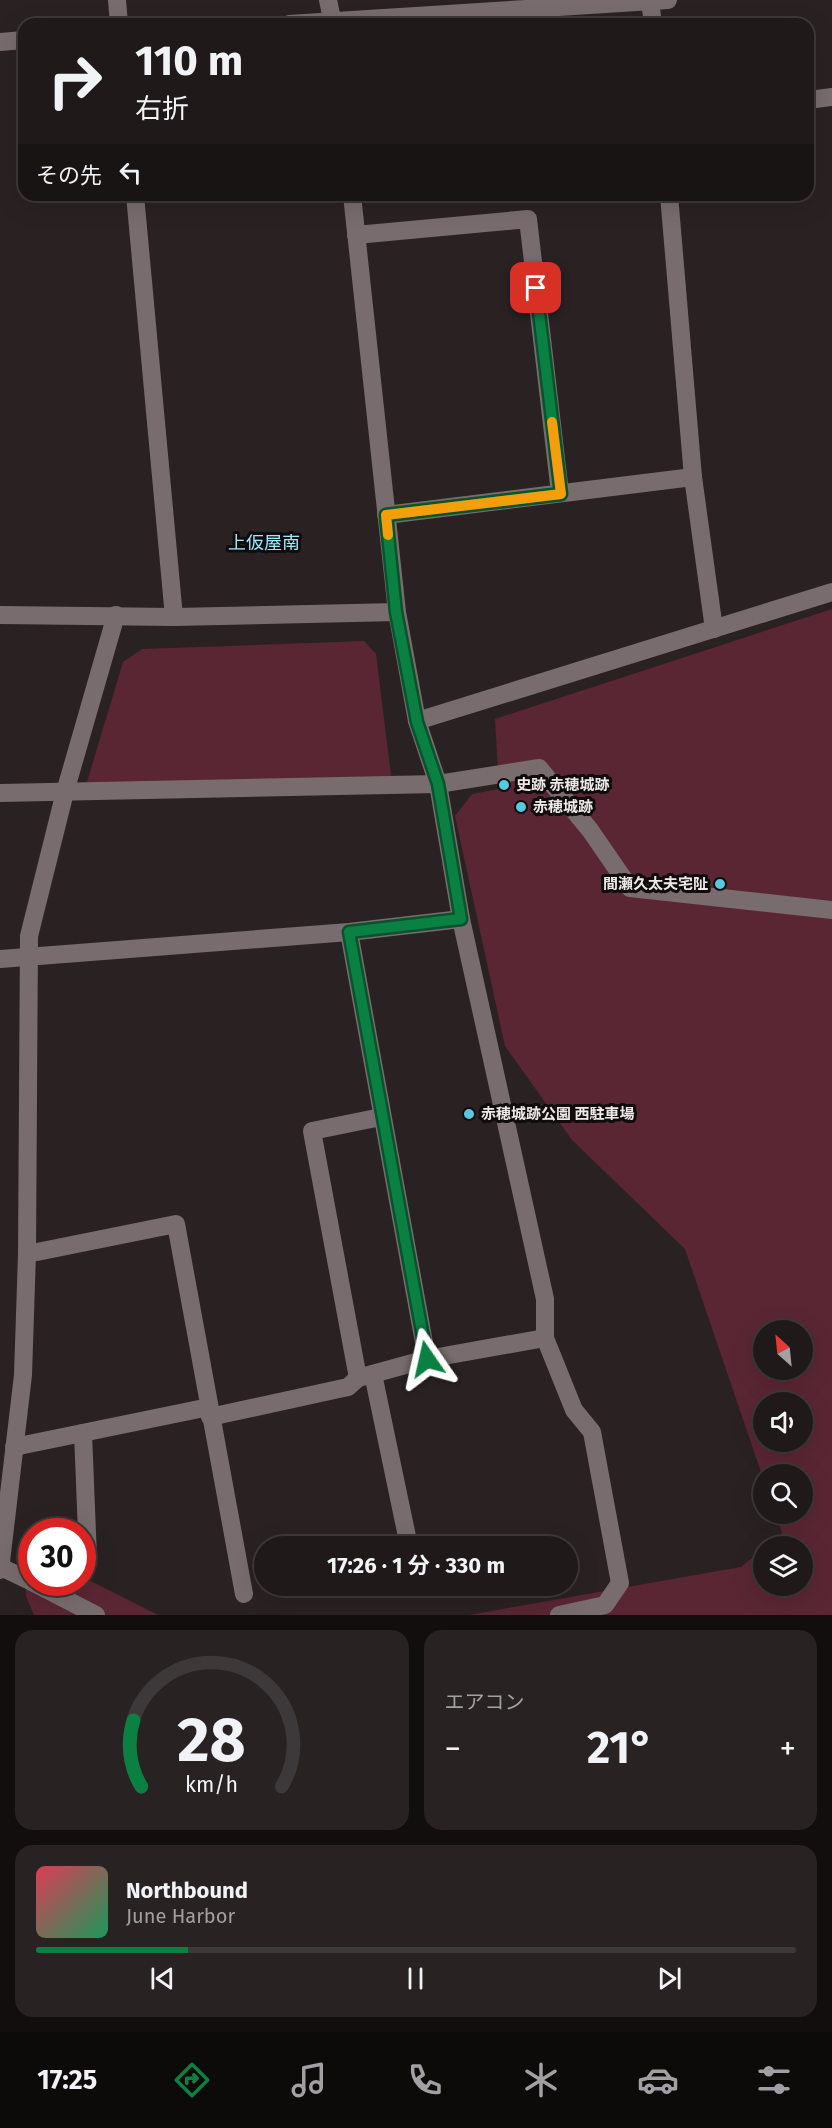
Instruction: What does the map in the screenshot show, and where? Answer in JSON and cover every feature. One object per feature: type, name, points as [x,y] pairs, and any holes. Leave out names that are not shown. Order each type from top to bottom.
[{"type":"street","points":[[117,0],[118,18]]},
{"type":"street","points":[[328,0],[332,18]]},
{"type":"street","points":[[386,18],[547,3],[659,1],[655,18]]},
{"type":"street","points":[[0,42],[18,40]]},
{"type":"street","points":[[814,99],[832,97]]},
{"type":"street","points":[[136,201],[174,617]]},
{"type":"street","points":[[352,201],[396,612],[417,722],[438,784],[461,919],[545,1299],[545,1338],[574,1410],[592,1432],[620,1583],[605,1605],[559,1615]]},
{"type":"street","points":[[670,201],[693,477],[714,629]]},
{"type":"street","points":[[356,235],[528,219],[561,494]]},
{"type":"street","points":[[386,515],[693,477]]},
{"type":"street","points":[[417,722],[832,592]]},
{"type":"street","points":[[0,615],[174,617],[396,612]]},
{"type":"street","points":[[18,1576],[0,1568],[23,1375],[27,1254],[29,936],[65,792],[116,615]]},
{"type":"street","points":[[0,793],[438,784],[539,768],[590,830],[630,888],[832,910]]},
{"type":"street","points":[[0,958],[349,932],[461,919]]},
{"type":"street","points":[[349,932],[427,1359]]},
{"type":"street","points":[[381,1117],[312,1131],[365,1376],[406,1536]]},
{"type":"street","points":[[27,1254],[176,1224],[244,1594]]},
{"type":"street","points":[[14,1447],[348,1387],[365,1376],[427,1359],[545,1338]]},
{"type":"street","points":[[83,1433],[86,1518]]},
{"type":"street","points":[[59,1596],[96,1615]]},
{"type":"shaded area","points":[[832,609],[832,1615],[469,1615],[741,1567],[753,1557],[753,1596],[813,1596],[813,1536],[778,1536],[782,1533],[779,1524],[813,1524],[813,1464],[758,1464],[754,1452],[813,1452],[813,1392],[753,1392],[753,1449],[685,1249],[572,1140],[505,1046],[455,816],[472,794],[499,789],[495,719]]},
{"type":"shaded area","points":[[364,641],[376,654],[391,775],[385,785],[87,782],[123,662],[142,649]]},
{"type":"shaded area","points":[[96,1584],[158,1615],[34,1615],[26,1596],[96,1596]]},
{"type":"slow traffic","points":[[388,535],[386,515],[561,494],[552,422]]},
{"type":"place","name":"史跡 赤穂城跡","points":[[504,785]]},
{"type":"place","name":"赤穂城跡","points":[[521,807]]},
{"type":"place","name":"間瀬久太夫宅阯","points":[[720,884]]},
{"type":"place","name":"赤穂城跡公園 西駐車場","points":[[469,1114]]},
{"type":"district","name":"上仮屋南","points":[[264,543]]},
{"type":"route","points":[[427,1359],[349,932],[461,919],[438,784],[417,722],[396,612],[386,515],[561,494],[536,288]]}]
